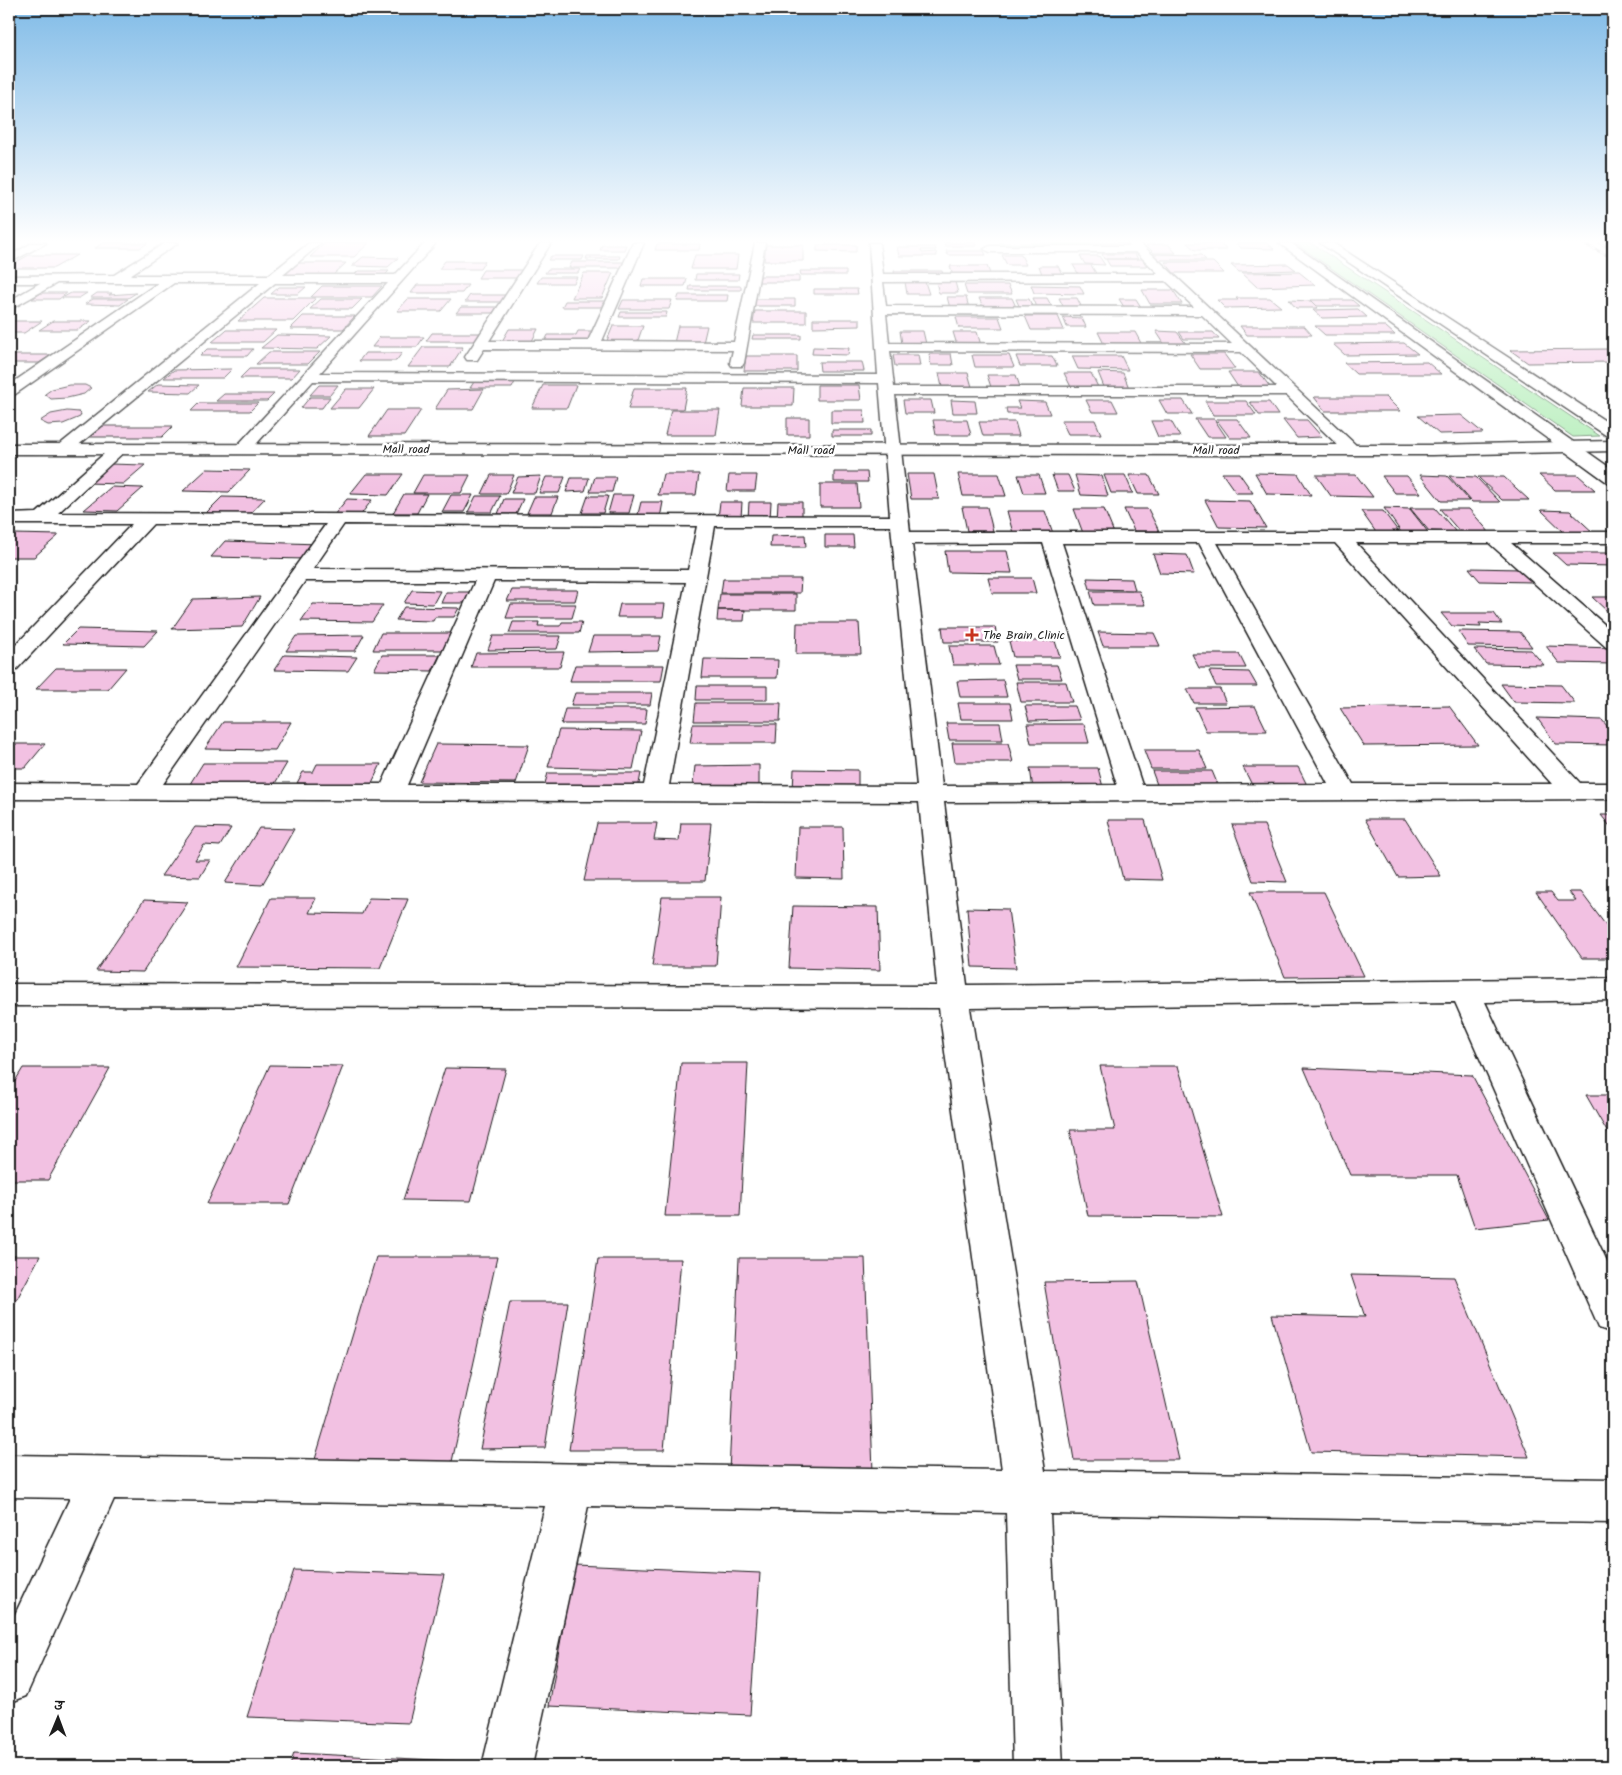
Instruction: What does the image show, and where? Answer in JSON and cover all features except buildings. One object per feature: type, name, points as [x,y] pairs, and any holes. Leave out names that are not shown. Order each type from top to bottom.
[{"type":"street","points":[[9,392],[105,326]]},
{"type":"street","points":[[64,449],[214,326]]},
{"type":"street","points":[[243,449],[355,326]]},
{"type":"street","points":[[459,378],[492,326]]},
{"type":"street","points":[[593,346],[602,326]]},
{"type":"street","points":[[734,379],[744,326]]},
{"type":"street","points":[[881,326],[892,451],[953,997],[1027,1492],[1038,1766]]},
{"type":"street","points":[[1220,326],[1352,450]]},
{"type":"street","points":[[1400,326],[1613,478]]},
{"type":"street","points":[[1451,326],[1613,433]]},
{"type":"street","points":[[480,345],[740,346]]},
{"type":"street","points":[[883,347],[1244,348]]},
{"type":"street","points":[[308,377],[734,379],[886,385],[1289,391]]},
{"type":"street","name":"Mall road","points":[[9,449],[892,451],[1352,450],[1613,446]]},
{"type":"street","points":[[42,518],[119,449]]},
{"type":"street","points":[[9,664],[148,518]]},
{"type":"street","points":[[9,519],[707,521],[1051,538],[1613,537]]},
{"type":"street","points":[[146,791],[339,519]]},
{"type":"street","points":[[655,793],[707,521]]},
{"type":"street","points":[[1494,537],[1613,643]]},
{"type":"street","points":[[1051,538],[1132,793]]},
{"type":"street","points":[[1205,538],[1345,792]]},
{"type":"street","points":[[1341,538],[1573,791]]},
{"type":"street","points":[[301,575],[697,576]]},
{"type":"street","points":[[391,792],[487,576]]},
{"type":"street","points":[[9,790],[930,794],[1613,791]]},
{"type":"street","points":[[9,995],[953,997],[1613,989]]},
{"type":"street","points":[[1465,991],[1613,1315]]},
{"type":"street","points":[[9,1476],[1613,1501]]},
{"type":"street","points":[[9,1679],[102,1477]]},
{"type":"street","points":[[508,1766],[572,1485]]},
{"type":"green space","points":[[1414,326],[1435,326],[1600,436],[1573,437]]},
{"type":"place","name":"The Brain Clinic","points":[[972,635]]}]
